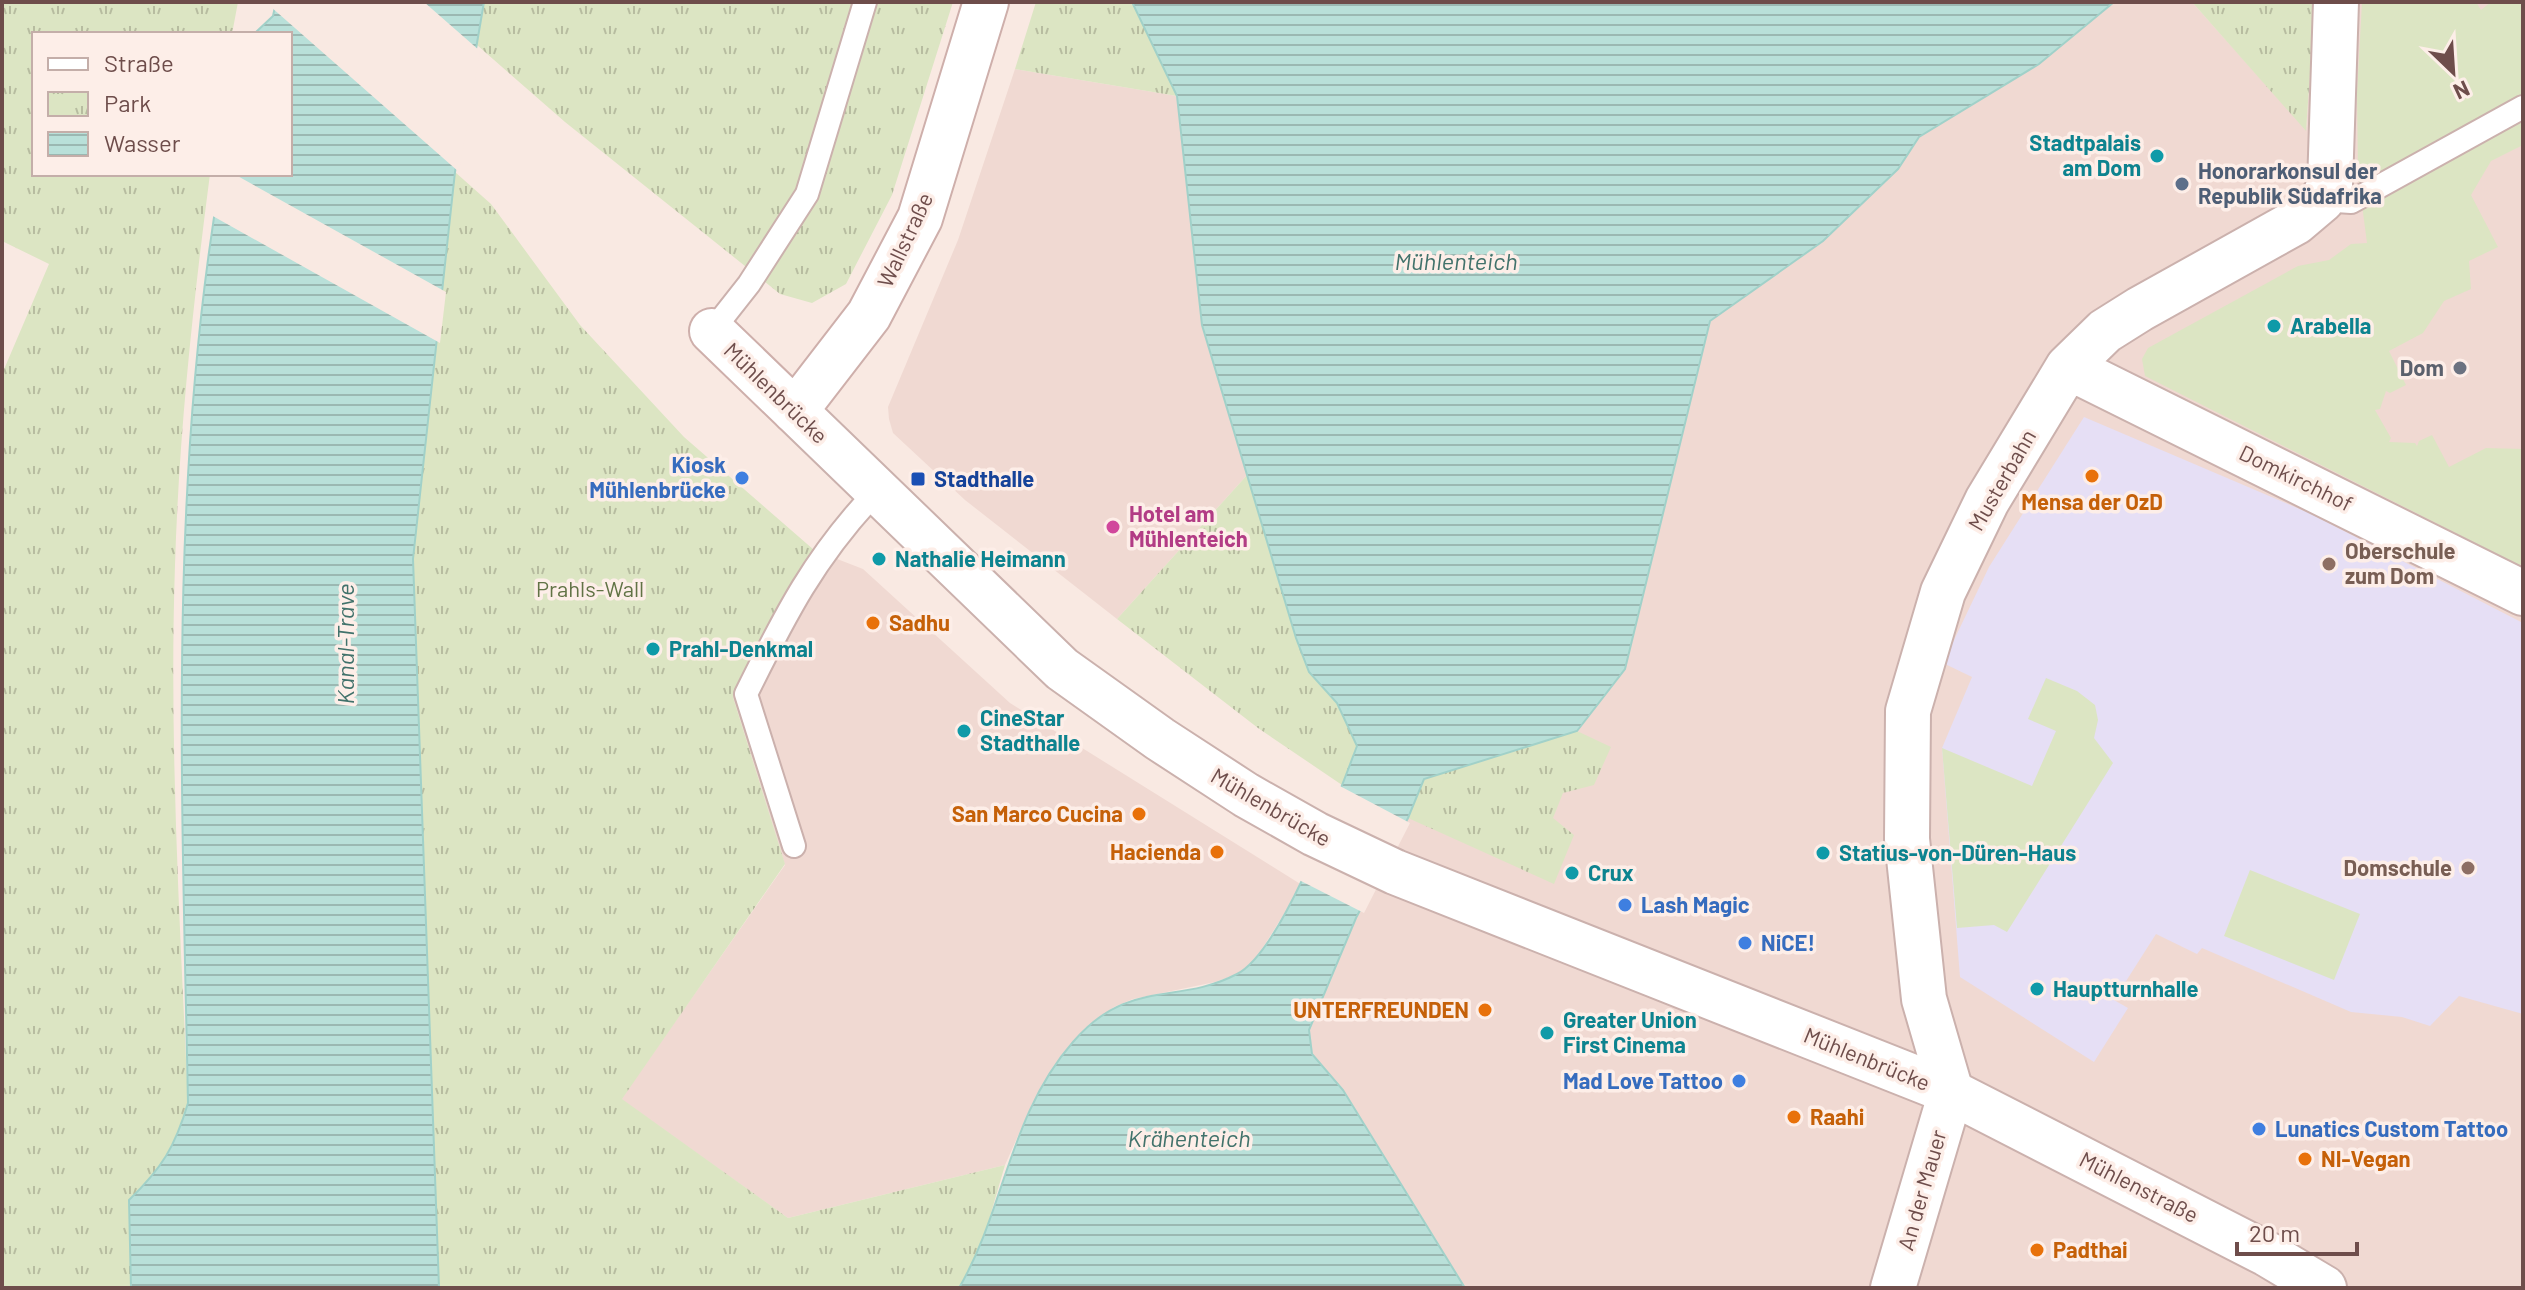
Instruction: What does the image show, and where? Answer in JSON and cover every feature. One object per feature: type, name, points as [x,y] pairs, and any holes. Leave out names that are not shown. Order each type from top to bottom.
[{"type":"street","name":"Wallstraße","points":[[795,411],[869,315],[920,218],[986,2]]},
{"type":"street","points":[[2322,200],[2330,185],[2336,2]]},
{"type":"street","name":"Musterbahn","points":[[1951,1092],[1924,999],[1907,839],[1908,711],[1943,592],[1987,501],[2068,367],[2105,331],[2296,222],[2322,200]]},
{"type":"street","name":"Mühlenbrücke","points":[[712,331],[1062,669],[1172,747],[1315,834],[1395,872],[1951,1092]]},
{"type":"street","name":"Domkirchhof","points":[[2068,367],[2523,593]]},
{"type":"street","name":"An der Mauer","points":[[1893,1288],[1951,1092]]},
{"type":"street","name":"Mühlenstraße","points":[[1951,1092],[2267,1254],[2324,1288]]},
{"type":"lane","points":[[712,331],[749,284],[807,194],[865,2]]},
{"type":"lane","points":[[2322,200],[2351,202],[2523,107]]},
{"type":"lane","points":[[794,846],[746,694],[788,609],[828,546],[876,492]]},
{"type":"shaded area","points":[[2114,2],[2192,2],[2306,130],[2315,2],[2523,2],[2523,1288],[1465,1288],[1343,1090],[1312,1054],[1309,1030],[1356,918],[1408,818],[1424,778],[1625,669],[1710,321],[1823,241],[1898,169],[1919,137],[2039,64]]},
{"type":"shaded area","points":[[1015,69],[1177,96],[1202,325],[1248,474],[1117,619],[965,500],[893,433],[889,419],[888,407],[958,240]]},
{"type":"shaded area","name":"Oberschule zum Dom","points":[[2084,417],[2309,513],[2523,623],[2523,1014],[2459,996],[2430,1026],[2402,1017],[2351,1012],[2202,948],[2197,954],[2156,934],[2114,1000],[2128,1008],[2094,1062],[1960,977],[1942,748],[1972,677],[1943,663],[1989,567]]},
{"type":"shaded area","points":[[814,550],[863,569],[1010,703],[1302,885],[1257,957],[1241,973],[1215,982],[1133,999],[1114,1007],[1085,1028],[1032,1104],[1005,1165],[788,1218],[621,1099],[785,865],[733,697],[779,606]]},
{"type":"green space","points":[[2,2],[238,2],[232,32],[32,32],[32,176],[210,176],[188,369],[175,565],[174,767],[188,1103],[166,1156],[129,1200],[131,1288],[2,1288],[2,374],[49,264],[2,241]]},
{"type":"green space","points":[[484,2],[953,2],[892,195],[846,284],[812,303],[780,294],[565,122],[477,45]]},
{"type":"green space","points":[[1036,2],[1132,2],[1177,96],[1015,69]]},
{"type":"green space","points":[[2192,2],[2315,2],[2306,131]]},
{"type":"green space","points":[[2362,2],[2476,2],[2481,10],[2491,2],[2523,2],[2523,145],[2491,161],[2471,195],[2498,247],[2469,261],[2471,289],[2444,301],[2423,333],[2389,351],[2406,385],[2390,393],[2386,391],[2380,409],[2375,410],[2391,438],[2389,442],[2415,443],[2417,446],[2419,441],[2432,435],[2449,467],[2486,448],[2523,449],[2523,564],[2519,565],[2145,376],[2142,359],[2148,348],[2298,266],[2329,260],[2351,244],[2367,243],[2358,174],[2357,93]]},
{"type":"green space","name":"Prahls-Wall","points":[[455,172],[491,204],[580,325],[684,437],[814,550],[779,606],[733,697],[785,864],[622,1099],[788,1218],[1005,1165],[979,1254],[959,1288],[439,1288],[413,559]]},
{"type":"green space","points":[[1248,474],[1309,672],[1337,703],[1357,745],[1342,785],[1258,728],[1117,619]]},
{"type":"green space","points":[[2046,678],[2077,691],[2095,705],[2098,720],[2094,738],[2113,763],[2007,932],[1994,925],[1957,928],[1942,748],[2032,786],[2056,731],[2028,719]]},
{"type":"green space","points":[[1577,731],[1611,747],[1594,785],[1563,793],[1553,818],[1574,835],[1554,884],[1408,818],[1424,778]]},
{"type":"green space","points":[[2250,870],[2360,914],[2334,980],[2224,936]]},
{"type":"water","name":"Kanal-Trave","points":[[276,2],[484,2],[455,172],[413,559],[439,1288],[131,1288],[129,1200],[166,1156],[188,1103],[182,637],[193,405],[204,289],[221,176],[292,176],[292,32],[256,32],[273,16]]},
{"type":"water","name":"Mühlenteich","points":[[1132,2],[2114,2],[2039,64],[1919,137],[1898,169],[1823,241],[1710,321],[1625,669],[1577,731],[1424,779],[1408,818],[1356,918],[1309,1030],[1312,1054],[1343,1090],[1465,1288],[959,1288],[987,1226],[1021,1131],[1052,1070],[1073,1042],[1114,1008],[1133,1000],[1215,983],[1237,974],[1254,960],[1272,936],[1307,870],[1357,746],[1337,703],[1309,672],[1296,638],[1202,325],[1177,96]]},
{"type":"pier","points":[[272,2],[424,2],[480,51],[459,172],[271,7]]},
{"type":"pier","points":[[217,176],[238,176],[446,292],[440,343],[211,215]]},
{"type":"pier","points":[[1338,785],[1410,823],[1364,913],[1299,880]]},
{"type":"place","name":"Stadtpalais am Dom","points":[[2157,156]]},
{"type":"place","name":"Honorarkonsul der Republik Südafrika","points":[[2182,184]]},
{"type":"place","name":"Arabella","points":[[2274,326]]},
{"type":"place","name":"Dom","points":[[2460,368]]},
{"type":"place","name":"Mensa der OzD","points":[[2092,476]]},
{"type":"place","name":"Kiosk Mühlenbrücke","points":[[742,478]]},
{"type":"place","name":"Stadthalle","points":[[918,479]]},
{"type":"place","name":"Hotel am Mühlenteich","points":[[1113,527]]},
{"type":"place","name":"Nathalie Heimann","points":[[879,559]]},
{"type":"place","name":"Oberschule zum Dom","points":[[2329,564]]},
{"type":"place","name":"Sadhu","points":[[873,623]]},
{"type":"place","name":"Prahl-Denkmal","points":[[653,649]]},
{"type":"place","name":"CineStar Stadthalle","points":[[964,731]]},
{"type":"place","name":"San Marco Cucina","points":[[1139,814]]},
{"type":"place","name":"Hacienda","points":[[1217,852]]},
{"type":"place","name":"Statius-von-Düren-Haus","points":[[1823,853]]},
{"type":"place","name":"Domschule","points":[[2468,868]]},
{"type":"place","name":"Crux","points":[[1572,873]]},
{"type":"place","name":"Lash Magic","points":[[1625,905]]},
{"type":"place","name":"NiCE!","points":[[1745,943]]},
{"type":"place","name":"Hauptturnhalle","points":[[2037,989]]},
{"type":"place","name":"UNTERFREUNDEN","points":[[1485,1010]]},
{"type":"place","name":"Greater Union First Cinema","points":[[1547,1033]]},
{"type":"place","name":"Mad Love Tattoo","points":[[1739,1081]]},
{"type":"place","name":"Raahi","points":[[1794,1117]]},
{"type":"place","name":"Lunatics Custom Tattoo","points":[[2259,1129]]},
{"type":"place","name":"NI-Vegan","points":[[2305,1159]]},
{"type":"place","name":"Padthai","points":[[2037,1250]]},
{"type":"water label","name":"Krähenteich","points":[[1189,1139]]}]
